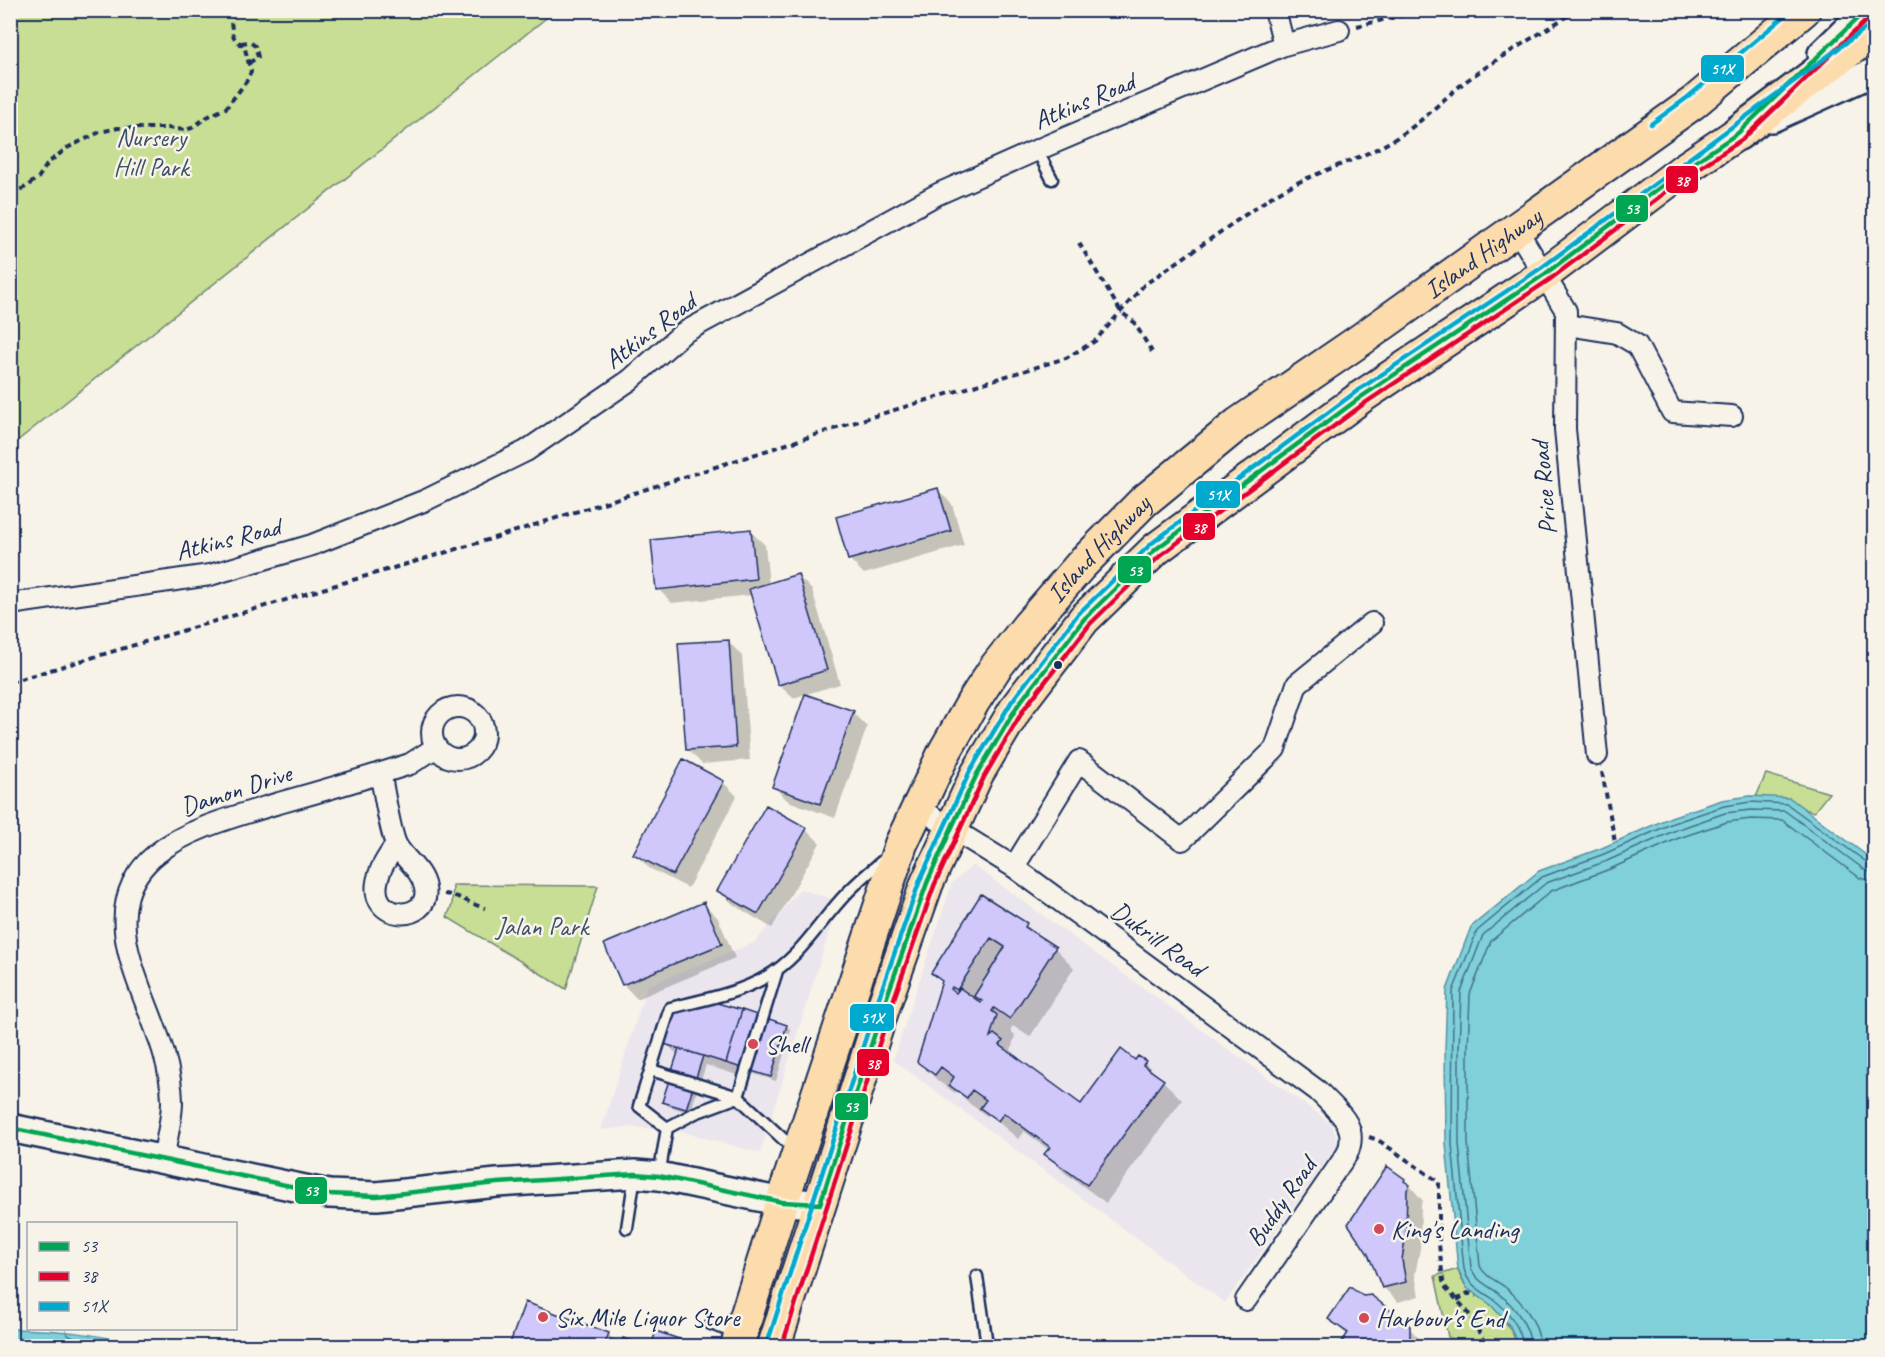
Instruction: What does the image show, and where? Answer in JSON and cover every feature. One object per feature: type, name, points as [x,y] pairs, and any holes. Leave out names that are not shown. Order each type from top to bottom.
[{"type":"highway","points":[[1738,133],[1875,31]]},
{"type":"main road","name":"Island Highway","points":[[739,1341],[782,1202],[901,844],[944,753],[995,668],[1028,626],[1080,566],[1143,502],[1238,424],[1359,341],[1693,103],[1804,10]]},
{"type":"main road","points":[[1738,133],[1868,10]]},
{"type":"main road","name":"Island Highway","points":[[774,1347],[923,894],[977,774],[1018,705],[1084,619],[1156,549],[1361,397],[1545,274],[1683,170],[1738,133],[1875,72]]},
{"type":"main road","points":[[10,1128],[329,1194],[365,1196],[497,1183],[647,1175],[782,1202],[820,1204]]},
{"type":"street","points":[[1275,10],[1284,45]]},
{"type":"street","name":"Atkins Road","points":[[10,604],[210,575],[312,545],[426,500],[526,451],[630,380],[683,333],[938,194],[1284,45],[1339,30]]},
{"type":"street","name":"Price Road","points":[[1516,228],[1566,311],[1565,429],[1597,756]]},
{"type":"street","points":[[1566,325],[1617,333],[1637,345],[1672,412],[1732,416]]},
{"type":"street","points":[[1014,867],[1080,761],[1182,840],[1275,749],[1297,684],[1372,623]]},
{"type":"street","name":"Damon Drive","points":[[163,1160],[172,1102],[169,1072],[131,962],[125,935],[125,912],[130,889],[142,870],[156,853],[176,839],[210,824],[410,764],[435,748]]},
{"type":"street","points":[[380,773],[396,844],[420,874],[425,892],[424,900],[408,914],[394,913],[381,906],[376,892],[379,873],[396,844]]},
{"type":"street","name":"Dukrill Road","points":[[917,807],[1014,867],[1318,1091],[1347,1122],[1352,1132]]},
{"type":"street","name":"Buddy Road","points":[[1246,1300],[1347,1154],[1352,1143],[1352,1132]]},
{"type":"lane","points":[[1037,150],[1052,178]]},
{"type":"lane","points":[[667,1128],[639,1106],[670,1008],[735,991],[777,971],[796,955],[845,894],[901,844]]},
{"type":"lane","points":[[738,1097],[777,971]]},
{"type":"lane","points":[[651,1070],[738,1097],[798,1153]]},
{"type":"lane","points":[[627,1228],[667,1128],[695,1113],[738,1097]]},
{"type":"lane","points":[[977,1276],[986,1338]]},
{"type":"lane","points":[[711,1324],[739,1341]]},
{"type":"path","points":[[10,190],[16,191],[24,188],[38,178],[48,164],[67,148],[100,132],[118,128],[192,129],[207,117],[226,108],[246,82],[250,72],[245,49],[233,36],[231,22],[235,10]]},
{"type":"path","points":[[1339,30],[1426,10]]},
{"type":"path","points":[[10,682],[494,538],[868,418],[1066,358],[1095,341],[1144,285],[1271,197],[1399,137],[1469,80],[1576,10]]},
{"type":"path","points":[[240,43],[250,42],[255,46],[258,57],[249,63]]},
{"type":"path","points":[[1079,243],[1121,312],[1134,321],[1152,352]]},
{"type":"path","points":[[1605,785],[1616,842]]},
{"type":"path","points":[[425,892],[451,894],[468,899],[485,908]]},
{"type":"path","points":[[1378,1140],[1440,1182],[1439,1244],[1443,1281],[1446,1288],[1467,1311],[1484,1341],[1484,1347]]},
{"type":"path","points":[[1457,1300],[1468,1293],[1476,1296]]},
{"type":"shaded area","points":[[973,865],[1332,1124],[1338,1145],[1225,1303],[893,1060],[952,883]]},
{"type":"shaded area","points":[[800,889],[839,901],[760,1153],[679,1131],[627,1127],[601,1130],[647,986],[755,942]]},
{"type":"green space","name":"Nursery Hill Park","points":[[11,10],[555,10],[555,11],[11,446]]},
{"type":"green space","points":[[1766,774],[1829,793],[1814,812],[1756,797]]},
{"type":"green space","name":"Jalan Park","points":[[453,885],[598,886],[566,989],[447,917],[452,905]]},
{"type":"green space","points":[[1458,1269],[1467,1287],[1501,1316],[1518,1346],[1470,1346],[1448,1337],[1435,1276]]},
{"type":"water","points":[[1750,796],[1790,798],[1874,861],[1874,1346],[1518,1346],[1510,1326],[1491,1305],[1467,1288],[1458,1269],[1446,1144],[1447,990],[1471,927],[1539,871],[1602,848],[1671,817],[1722,800]]},
{"type":"water","points":[[11,1329],[91,1335],[138,1346],[11,1346]]},
{"type":"building","points":[[938,488],[951,531],[848,560],[836,517]]},
{"type":"building","points":[[751,529],[756,579],[656,590],[651,540]]},
{"type":"building","points":[[798,574],[827,670],[778,685],[749,589]]},
{"type":"building","points":[[729,640],[736,747],[686,750],[678,643]]},
{"type":"building","points":[[805,694],[854,711],[820,804],[772,787]]},
{"type":"building","points":[[683,759],[724,781],[673,875],[633,854]]},
{"type":"building","points":[[766,805],[807,828],[758,914],[717,891]]},
{"type":"building","points":[[981,894],[1027,923],[1025,927],[1056,947],[1010,1019],[994,1008],[992,1011],[997,1015],[990,1037],[994,1034],[1003,1041],[1000,1045],[1081,1104],[1121,1049],[1135,1060],[1138,1056],[1146,1061],[1143,1065],[1164,1080],[1087,1185],[1044,1154],[1050,1147],[1004,1113],[998,1121],[980,1108],[986,1100],[972,1090],[967,1098],[949,1085],[954,1077],[941,1067],[935,1075],[917,1062],[942,981],[931,973]],"holes":[[[991,938],[1005,947],[974,996],[982,1001],[981,1003],[960,988],[956,993],[951,989],[952,987],[957,990]]]},
{"type":"building","points":[[704,902],[722,944],[622,985],[604,944]]},
{"type":"building","points":[[717,1003],[742,1010],[726,1063],[664,1044],[673,1013]]},
{"type":"building","points":[[742,1010],[787,1025],[771,1077],[726,1063]]},
{"type":"building","points":[[679,1049],[703,1056],[686,1109],[662,1102]]},
{"type":"building","name":"King's Landing","points":[[1387,1166],[1410,1185],[1407,1190],[1406,1234],[1402,1260],[1406,1282],[1382,1288],[1368,1254],[1348,1224]]},
{"type":"building","name":"Harbour's End","points":[[1350,1287],[1363,1296],[1371,1295],[1410,1326],[1410,1339],[1406,1339],[1407,1346],[1346,1346],[1341,1343],[1348,1333],[1328,1319]]},
{"type":"building","name":"Six Mile Liquor Store","points":[[525,1302],[609,1333],[604,1346],[509,1346]]},
{"type":"building","points":[[656,1331],[699,1346],[651,1346]]},
{"type":"building","points":[[623,1338],[647,1346],[620,1346]]},
{"type":"building","points":[[1141,1340],[1142,1346],[1100,1346]]},
{"type":"transit line","name":"51X","points":[[1651,124],[1688,97],[1792,10]]},
{"type":"transit line","name":"53","points":[[10,1128],[329,1194],[377,1196],[497,1183],[635,1174],[659,1176],[782,1202],[820,1204],[884,1005],[927,883],[952,827],[977,774],[1018,705],[1084,619],[1156,549],[1361,397],[1545,274],[1683,170],[1738,133],[1866,10]]},
{"type":"transit line","name":"38","points":[[782,1346],[891,1007],[934,886],[984,777],[1024,709],[1090,624],[1161,555],[1365,403],[1549,280],[1687,176],[1743,139],[1872,15]]},
{"type":"transit line","name":"51X","points":[[767,1344],[877,1003],[920,880],[970,771],[1012,701],[1078,614],[1152,543],[1357,391],[1541,268],[1870,25]]},
{"type":"place","name":"Shell","points":[[753,1044]]},
{"type":"place","name":"King's Landing","points":[[1379,1229]]},
{"type":"place","name":"Six Mile Liquor Store","points":[[543,1317]]},
{"type":"place","name":"Harbour's End","points":[[1364,1318]]}]
